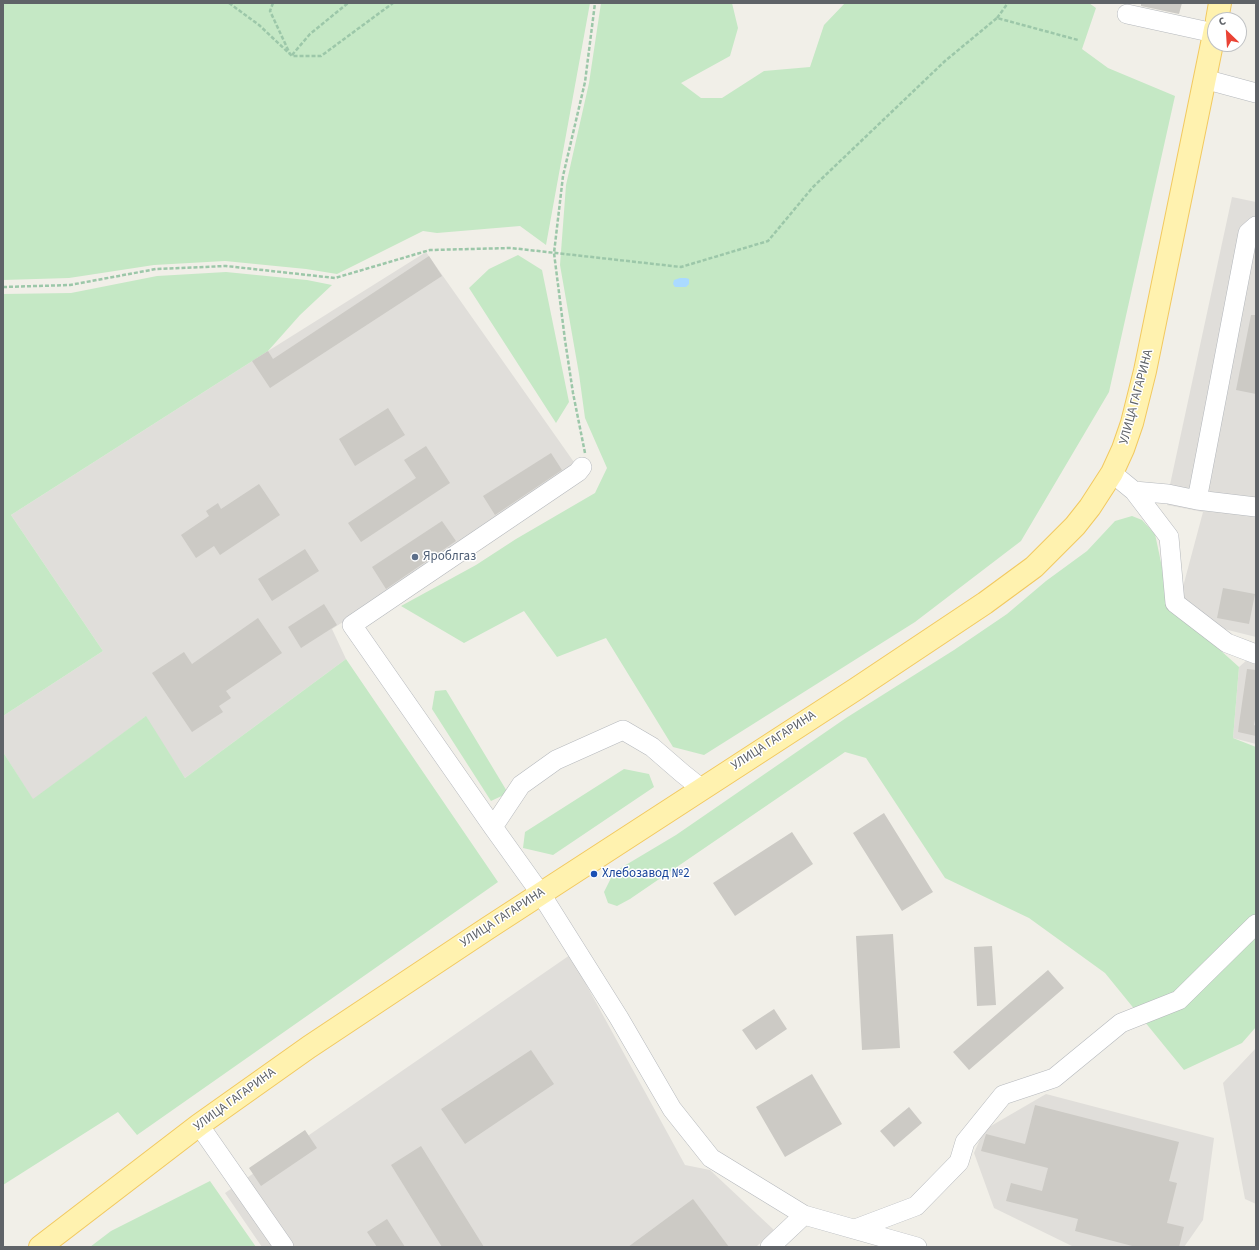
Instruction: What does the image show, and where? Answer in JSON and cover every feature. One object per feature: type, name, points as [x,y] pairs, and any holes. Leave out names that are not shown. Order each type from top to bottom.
[{"type":"main road","name":"УЛИЦА ГАГАРИНА","points":[[40,1247],[199,1125],[308,1047],[985,602],[1034,567],[1075,526],[1090,507],[1112,473],[1123,449],[1132,423],[1145,371],[1210,52]]},
{"type":"street","points":[[1127,14],[1207,26]]},
{"type":"street","points":[[1204,79],[1256,93]]},
{"type":"street","points":[[1197,500],[1248,234],[1256,226]]},
{"type":"street","points":[[584,461],[578,472],[572,477],[352,625],[493,828],[541,894],[619,1018],[672,1109],[711,1158],[804,1215],[917,1247]]},
{"type":"street","points":[[1112,473],[1134,491],[1169,537],[1175,603],[1227,643],[1256,654]]},
{"type":"street","points":[[1134,491],[1168,494],[1197,500],[1256,508]]},
{"type":"street","points":[[493,828],[521,785],[556,760],[623,730],[652,747],[702,789]]},
{"type":"street","points":[[855,1229],[916,1206],[959,1162],[965,1142],[1003,1095],[1054,1078],[1121,1023],[1179,1000],[1256,924]]},
{"type":"street","points":[[199,1125],[284,1247]]},
{"type":"street","points":[[770,1247],[804,1215]]},
{"type":"path","points":[[229,3],[259,25],[292,56],[321,56],[394,3]]},
{"type":"path","points":[[273,3],[270,11],[292,56]]},
{"type":"path","points":[[292,56],[310,34],[348,3]]},
{"type":"path","points":[[584,461],[564,340],[554,253],[563,176],[585,82],[595,3]]},
{"type":"path","points":[[3,287],[70,285],[156,269],[226,266],[335,278],[430,250],[511,248],[681,266],[768,241],[813,188],[945,61],[997,18],[1008,3]]},
{"type":"path","points":[[997,18],[1078,40]]},
{"type":"shaded area","points":[[1232,197],[1256,202],[1256,637],[1216,627],[1180,598],[1203,512],[1167,505],[1168,494]]},
{"type":"shaded area","name":"Яроблгаз","points":[[426,252],[576,465],[388,593],[332,629],[346,659],[185,778],[145,717],[33,800],[3,752],[3,716],[103,651],[11,515]]},
{"type":"shaded area","points":[[1256,652],[1256,744],[1233,738],[1239,667]]},
{"type":"shaded area","points":[[570,955],[685,1165],[710,1170],[774,1230],[756,1247],[262,1247],[225,1193]]},
{"type":"shaded area","points":[[1256,1048],[1256,1204],[1245,1199],[1223,1083]]},
{"type":"shaded area","points":[[1046,1094],[1214,1138],[1203,1220],[1184,1247],[1074,1247],[994,1208],[974,1153],[984,1130]]},
{"type":"green space","points":[[3,3],[590,3],[546,245],[520,226],[437,233],[423,231],[337,274],[306,269],[225,261],[154,265],[69,278],[3,280]]},
{"type":"green space","points":[[601,3],[732,3],[738,28],[730,56],[681,83],[701,98],[722,98],[764,71],[810,67],[824,25],[845,3],[1089,3],[1096,8],[1082,49],[1108,68],[1175,96],[1109,392],[1021,541],[915,622],[704,755],[673,747],[606,638],[557,657],[524,611],[464,643],[401,606],[476,565],[516,539],[595,493],[607,468],[585,418],[560,265],[566,185],[589,83]]},
{"type":"green space","points":[[518,255],[542,270],[569,402],[556,423],[469,288],[489,269]]},
{"type":"green space","points":[[226,272],[307,280],[332,285],[300,315],[268,351],[11,515],[103,651],[3,716],[3,294],[71,293],[157,276]]},
{"type":"green space","points":[[1132,516],[1142,520],[1155,534],[1170,605],[1239,667],[1233,738],[1256,747],[1256,1027],[1242,1043],[1184,1070],[1105,973],[1029,918],[945,878],[866,758],[845,752],[630,899],[617,906],[608,903],[604,892],[614,872],[676,835],[846,718],[954,650],[1007,614],[1046,581],[1087,551],[1115,521]]},
{"type":"green space","points":[[346,659],[498,882],[137,1135],[118,1112],[3,1185],[3,752],[33,799],[146,716],[185,778]]},
{"type":"green space","points":[[446,690],[508,793],[491,801],[432,709],[435,691]]},
{"type":"green space","points":[[624,769],[649,774],[654,787],[553,855],[523,848],[525,832]]},
{"type":"green space","points":[[210,1181],[256,1247],[90,1247],[111,1231]]},
{"type":"water","points":[[680,278],[689,279],[689,284],[686,287],[675,287],[673,284],[674,280]]},
{"type":"building","points":[[1141,3],[1182,3],[1179,14],[1141,6]]},
{"type":"building","points":[[429,256],[442,276],[270,388],[252,361],[268,351],[273,359]]},
{"type":"building","points":[[1251,315],[1256,315],[1256,394],[1236,390]]},
{"type":"building","points":[[388,408],[405,435],[355,466],[339,439]]},
{"type":"building","points":[[426,446],[450,483],[361,542],[348,523],[416,478],[404,460]]},
{"type":"building","points":[[551,453],[562,470],[495,515],[483,496]]},
{"type":"building","points":[[259,484],[280,515],[220,555],[214,546],[196,558],[181,535],[209,516],[206,511],[218,503],[221,509]]},
{"type":"building","name":"Яроблгаз","points":[[442,521],[456,541],[386,589],[372,567]]},
{"type":"building","points":[[305,549],[319,571],[272,601],[258,579]]},
{"type":"building","points":[[1223,588],[1255,594],[1249,624],[1217,618]]},
{"type":"building","points":[[324,604],[337,625],[301,648],[288,627]]},
{"type":"building","points":[[258,618],[282,653],[226,691],[231,698],[219,706],[223,712],[192,732],[152,673],[184,652],[192,664]]},
{"type":"building","points":[[1247,669],[1256,670],[1256,713],[1254,725],[1256,726],[1256,736],[1238,732]]},
{"type":"building","points":[[884,813],[933,892],[902,911],[853,833]]},
{"type":"building","points":[[792,832],[813,864],[735,916],[713,883]]},
{"type":"building","points":[[893,934],[900,1048],[862,1050],[856,936]]},
{"type":"building","points":[[992,946],[996,1005],[977,1006],[974,947]]},
{"type":"building","points":[[1048,970],[1064,988],[969,1070],[953,1052]]},
{"type":"building","points":[[774,1009],[787,1029],[756,1050],[742,1030]]},
{"type":"building","points":[[531,1050],[554,1084],[465,1144],[441,1109]]},
{"type":"building","points":[[812,1074],[842,1124],[785,1157],[756,1107]]},
{"type":"building","points":[[1035,1105],[1179,1142],[1169,1181],[1177,1183],[1167,1223],[1184,1227],[1179,1247],[1136,1247],[1075,1231],[1078,1219],[1006,1201],[1011,1183],[1042,1191],[1048,1168],[981,1151],[986,1134],[1025,1144]]},
{"type":"building","points":[[909,1107],[922,1123],[894,1147],[880,1131]]},
{"type":"building","points":[[305,1130],[317,1148],[261,1186],[249,1168]]},
{"type":"building","points":[[421,1146],[484,1247],[442,1247],[391,1165]]},
{"type":"building","points":[[693,1199],[729,1247],[628,1247]]},
{"type":"building","points":[[387,1219],[405,1247],[377,1247],[367,1232]]},
{"type":"place","name":"Яроблгаз","points":[[415,557]]},
{"type":"place","name":"Хлебозавод №2","points":[[594,874]]}]
